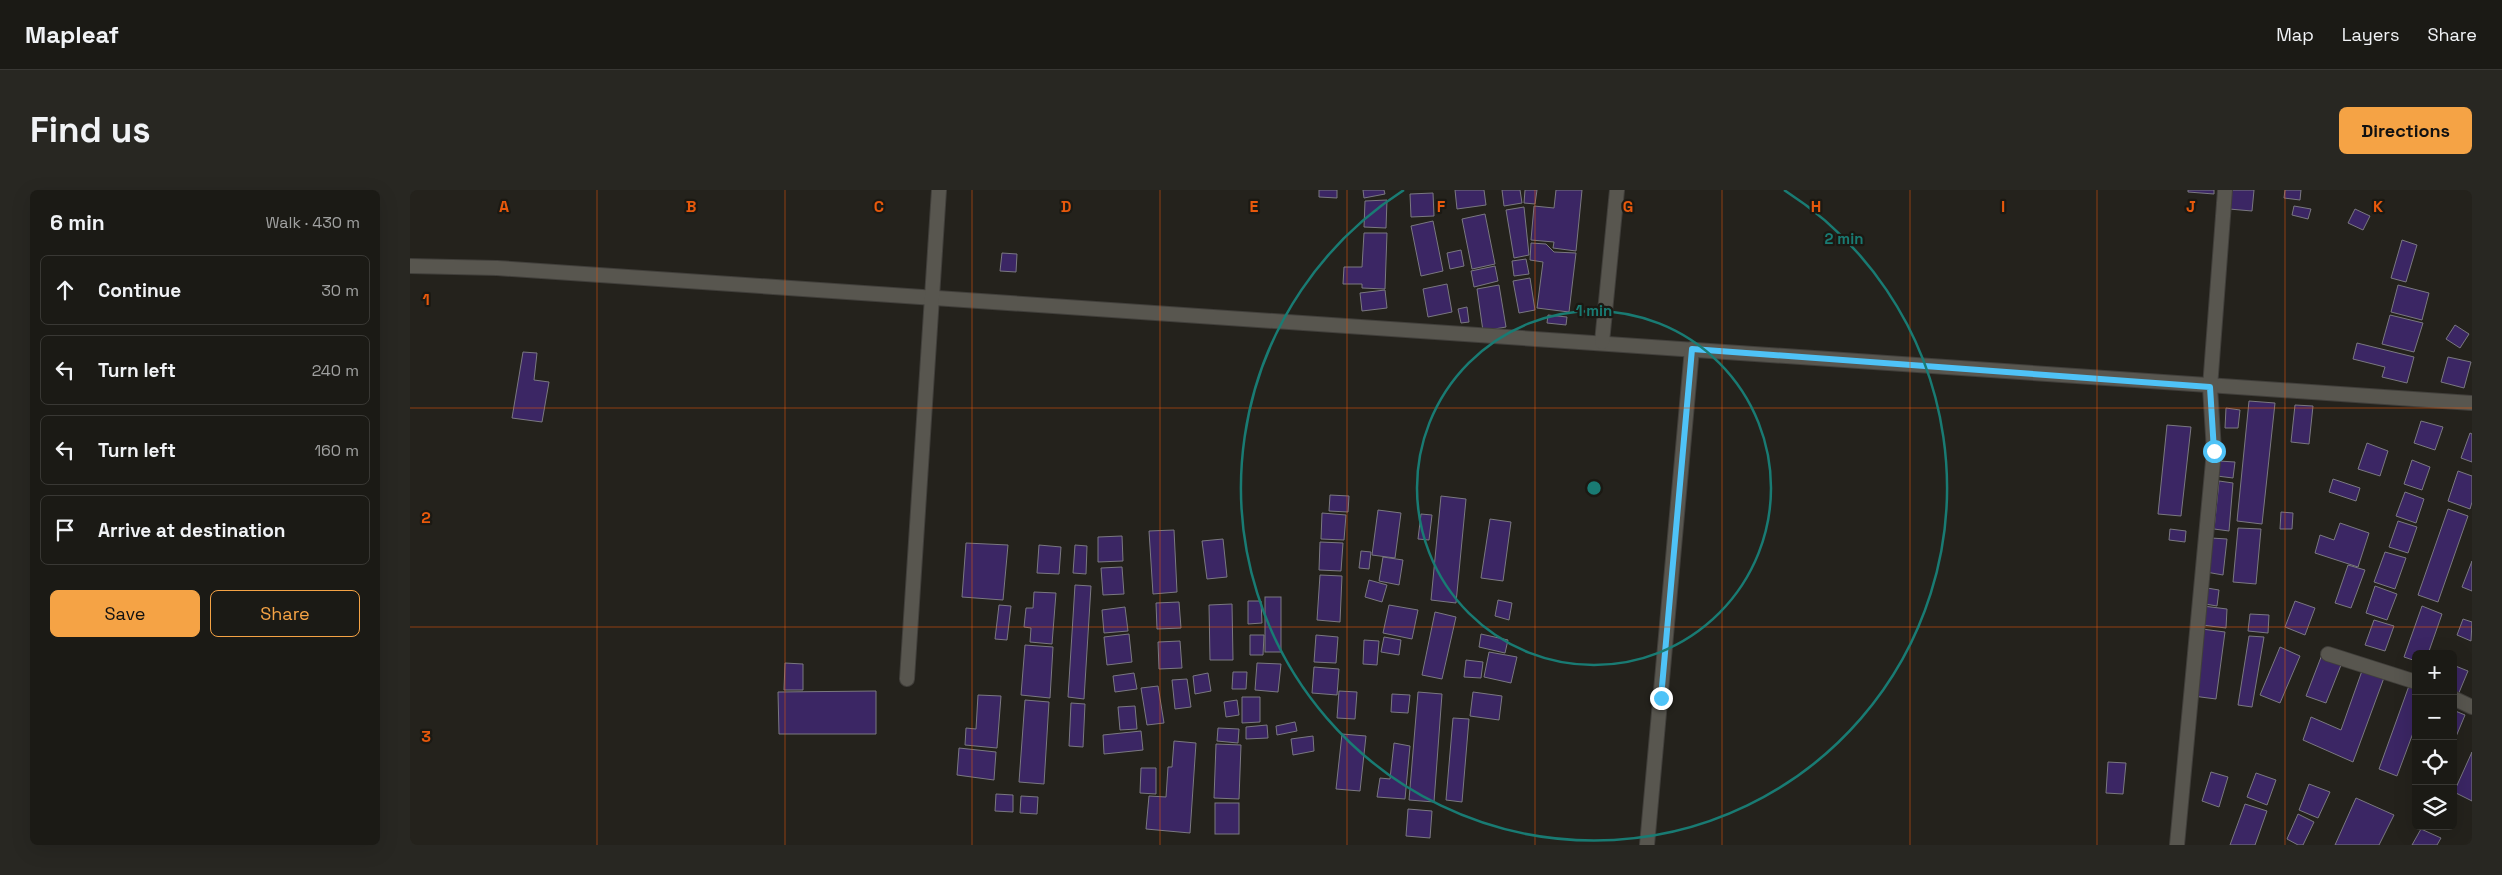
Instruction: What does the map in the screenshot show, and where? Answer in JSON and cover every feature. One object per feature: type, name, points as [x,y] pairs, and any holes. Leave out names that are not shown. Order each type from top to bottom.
[{"type":"street","points":[[907,679],[939,190]]},
{"type":"street","points":[[1602,342],[1617,190]]},
{"type":"street","points":[[2177,845],[2214,451],[2210,387],[2225,190]]},
{"type":"street","points":[[410,266],[497,268],[1602,342],[2210,387],[2472,403]]},
{"type":"street","points":[[1647,845],[1692,349]]},
{"type":"street","points":[[2328,654],[2412,681]]},
{"type":"street","points":[[2457,700],[2472,707]]},
{"type":"building","points":[[1319,190],[1337,190],[1337,198],[1319,197]]},
{"type":"building","points":[[1363,190],[1384,190],[1385,194],[1364,198]]},
{"type":"building","points":[[1455,190],[1484,190],[1486,205],[1457,209]]},
{"type":"building","points":[[1502,190],[1520,190],[1522,203],[1504,206]]},
{"type":"building","points":[[1525,190],[1537,190],[1535,204],[1524,203]]},
{"type":"building","points":[[1556,190],[1582,190],[1576,251],[1553,248],[1554,242],[1531,240],[1534,206],[1554,208]]},
{"type":"building","points":[[2188,190],[2214,190],[2214,194],[2188,192]]},
{"type":"building","points":[[2231,190],[2254,190],[2252,211],[2229,209]]},
{"type":"building","points":[[2285,190],[2301,190],[2300,200],[2284,198]]},
{"type":"building","points":[[1433,193],[1434,216],[1411,217],[1410,194]]},
{"type":"building","points":[[1387,200],[1386,228],[1364,227],[1365,201]]},
{"type":"building","points":[[2294,206],[2311,209],[2308,219],[2292,215]]},
{"type":"building","points":[[1524,207],[1529,255],[1514,258],[1506,210]]},
{"type":"building","points":[[2355,209],[2370,216],[2363,230],[2348,223]]},
{"type":"building","points":[[1485,214],[1495,264],[1472,269],[1462,219]]},
{"type":"building","points":[[1433,221],[1443,271],[1421,276],[1411,226]]},
{"type":"building","points":[[1364,233],[1387,233],[1385,289],[1362,288],[1362,284],[1343,284],[1344,267],[1362,267]]},
{"type":"building","points":[[2402,240],[2417,245],[2406,282],[2391,278]]},
{"type":"building","points":[[1531,243],[1546,244],[1554,252],[1576,253],[1569,312],[1537,308],[1543,262],[1530,260]]},
{"type":"building","points":[[1461,250],[1464,266],[1450,269],[1447,253]]},
{"type":"building","points":[[1002,253],[1017,254],[1016,272],[1000,271]]},
{"type":"building","points":[[1526,259],[1529,274],[1514,276],[1512,261]]},
{"type":"building","points":[[1495,266],[1498,281],[1474,287],[1471,271]]},
{"type":"building","points":[[1530,278],[1535,310],[1519,313],[1513,281]]},
{"type":"building","points":[[1447,284],[1452,312],[1428,317],[1423,289]]},
{"type":"building","points":[[1499,285],[1506,327],[1483,331],[1477,289]]},
{"type":"building","points":[[2398,285],[2429,293],[2422,320],[2391,312]]},
{"type":"building","points":[[1385,290],[1387,308],[1362,311],[1360,293]]},
{"type":"building","points":[[1467,307],[1469,322],[1461,323],[1458,309]]},
{"type":"building","points":[[1548,315],[1567,317],[1566,325],[1547,323]]},
{"type":"building","points":[[2390,315],[2423,323],[2414,352],[2382,344]]},
{"type":"building","points":[[2455,325],[2469,334],[2460,348],[2446,339]]},
{"type":"building","points":[[2357,343],[2414,357],[2407,383],[2382,377],[2385,367],[2353,359]]},
{"type":"building","points":[[523,352],[537,353],[534,380],[549,382],[542,422],[512,418]]},
{"type":"building","points":[[2448,357],[2471,362],[2464,388],[2441,382]]},
{"type":"building","points":[[2249,401],[2275,403],[2262,524],[2237,521]]},
{"type":"building","points":[[2295,405],[2313,406],[2309,444],[2291,442]]},
{"type":"building","points":[[2226,408],[2240,410],[2238,428],[2225,428]]},
{"type":"building","points":[[2421,421],[2443,427],[2435,450],[2414,443]]},
{"type":"building","points":[[2167,425],[2191,427],[2181,516],[2158,514]]},
{"type":"building","points":[[2470,433],[2472,434],[2472,462],[2461,458]]},
{"type":"building","points":[[2367,443],[2388,451],[2380,476],[2358,469]]},
{"type":"building","points":[[2412,460],[2430,467],[2422,490],[2404,484]]},
{"type":"building","points":[[2219,461],[2235,462],[2233,478],[2217,476]]},
{"type":"building","points":[[2458,471],[2472,476],[2472,502],[2470,509],[2448,501]]},
{"type":"building","points":[[2333,479],[2360,488],[2356,501],[2329,492]]},
{"type":"building","points":[[2219,481],[2233,483],[2229,531],[2214,529]]},
{"type":"building","points":[[2405,492],[2424,499],[2416,523],[2396,516]]},
{"type":"building","points":[[1330,495],[1349,496],[1348,512],[1329,511]]},
{"type":"building","points":[[1441,496],[1466,499],[1456,603],[1431,600]]},
{"type":"building","points":[[2448,509],[2468,516],[2438,602],[2418,595]]},
{"type":"building","points":[[1378,510],[1401,513],[1395,558],[1372,555]]},
{"type":"building","points":[[2281,512],[2293,513],[2292,529],[2280,529]]},
{"type":"building","points":[[1322,513],[1346,515],[1344,540],[1321,539]]},
{"type":"building","points":[[1421,514],[1432,515],[1429,540],[1418,539]]},
{"type":"building","points":[[1490,519],[1511,522],[1503,581],[1481,578]]},
{"type":"building","points":[[2398,521],[2417,527],[2408,553],[2389,547]]},
{"type":"building","points":[[2340,523],[2369,533],[2358,567],[2315,553],[2320,535],[2334,540]]},
{"type":"building","points":[[2238,528],[2261,529],[2256,584],[2233,582]]},
{"type":"building","points":[[2170,529],[2186,531],[2185,542],[2169,540]]},
{"type":"building","points":[[1174,530],[1177,592],[1153,594],[1149,531]]},
{"type":"building","points":[[1122,536],[1123,561],[1098,562],[1098,537]]},
{"type":"building","points":[[2211,538],[2227,539],[2223,575],[2206,572]]},
{"type":"building","points":[[1223,539],[1227,577],[1207,579],[1202,541]]},
{"type":"building","points":[[1320,542],[1343,543],[1341,571],[1319,570]]},
{"type":"building","points":[[966,543],[1008,545],[1003,600],[962,597]]},
{"type":"building","points":[[1039,545],[1061,547],[1059,574],[1037,573]]},
{"type":"building","points":[[1075,545],[1087,546],[1086,574],[1073,573]]},
{"type":"building","points":[[1361,551],[1371,552],[1369,569],[1359,568]]},
{"type":"building","points":[[2385,552],[2406,558],[2395,589],[2374,582]]},
{"type":"building","points":[[1383,557],[1403,560],[1399,585],[1379,581]]},
{"type":"building","points":[[2472,561],[2472,591],[2462,587]]},
{"type":"building","points":[[2348,565],[2365,570],[2351,608],[2335,603]]},
{"type":"building","points":[[1122,567],[1124,594],[1103,595],[1101,568]]},
{"type":"building","points":[[1320,575],[1342,576],[1340,622],[1317,620]]},
{"type":"building","points":[[1369,580],[1387,585],[1382,602],[1365,597]]},
{"type":"building","points":[[1075,585],[1091,586],[1084,699],[1068,697]]},
{"type":"building","points":[[2375,586],[2397,594],[2387,620],[2366,613]]},
{"type":"building","points":[[2207,588],[2219,590],[2217,606],[2205,604]]},
{"type":"building","points":[[1034,592],[1056,593],[1052,644],[1030,642],[1031,628],[1024,627],[1026,608],[1033,608]]},
{"type":"building","points":[[1265,597],[1281,597],[1281,652],[1265,652]]},
{"type":"building","points":[[1498,600],[1512,603],[1509,620],[1495,616]]},
{"type":"building","points":[[1248,601],[1261,601],[1262,623],[1248,624]]},
{"type":"building","points":[[2295,601],[2315,608],[2305,635],[2285,627]]},
{"type":"building","points":[[1179,602],[1181,628],[1157,629],[1156,603]]},
{"type":"building","points":[[1232,604],[1233,660],[1210,660],[1209,605]]},
{"type":"building","points":[[999,605],[1011,606],[1007,640],[995,639]]},
{"type":"building","points":[[1389,605],[1418,610],[1412,639],[1383,633]]},
{"type":"building","points":[[2203,606],[2227,609],[2226,628],[2202,625]]},
{"type":"building","points":[[2422,606],[2442,614],[2429,650],[2412,650],[2412,660],[2404,657]]},
{"type":"building","points":[[1125,607],[1128,631],[1104,633],[1102,610]]},
{"type":"building","points":[[1435,612],[1456,617],[1442,679],[1422,675]]},
{"type":"building","points":[[2250,614],[2269,615],[2268,633],[2248,631]]},
{"type":"building","points":[[2463,619],[2472,622],[2471,641],[2457,635]]},
{"type":"building","points":[[2374,620],[2394,626],[2385,651],[2365,645]]},
{"type":"building","points":[[2202,629],[2225,632],[2216,699],[2193,696]]},
{"type":"building","points":[[1129,634],[1132,662],[1107,665],[1104,637]]},
{"type":"building","points":[[1481,634],[1508,640],[1505,653],[1479,647]]},
{"type":"building","points":[[1250,635],[1264,635],[1263,655],[1250,655]]},
{"type":"building","points":[[1316,635],[1338,637],[1336,663],[1314,662]]},
{"type":"building","points":[[2249,636],[2264,637],[2252,707],[2238,705]]},
{"type":"building","points":[[1384,637],[1401,640],[1399,655],[1381,652]]},
{"type":"building","points":[[1364,640],[1379,641],[1377,665],[1363,664]]},
{"type":"building","points":[[1180,641],[1182,668],[1159,669],[1158,642]]},
{"type":"building","points":[[1025,645],[1053,647],[1050,698],[1021,695]]},
{"type":"building","points":[[2280,647],[2300,656],[2280,703],[2260,695]]},
{"type":"building","points":[[1489,652],[1517,657],[1511,683],[1484,677]]},
{"type":"building","points":[[2323,652],[2343,660],[2326,703],[2306,696]]},
{"type":"building","points":[[1466,660],[1483,662],[1481,678],[1464,677]]},
{"type":"building","points":[[785,663],[803,664],[803,690],[784,690]]},
{"type":"building","points":[[1257,663],[1281,664],[1278,692],[1255,690]]},
{"type":"building","points":[[1314,667],[1339,669],[1337,695],[1312,693]]},
{"type":"building","points":[[2457,667],[2468,671],[2457,695]]},
{"type":"building","points":[[2363,668],[2385,675],[2353,762],[2303,740],[2311,717],[2341,730]]},
{"type":"building","points":[[1233,672],[1247,672],[1246,689],[1232,689]]},
{"type":"building","points":[[1134,673],[1137,689],[1115,692],[1113,676]]},
{"type":"building","points":[[1208,673],[1211,691],[1195,694],[1193,676]]},
{"type":"building","points":[[1187,679],[1191,707],[1175,709],[1172,680]]},
{"type":"building","points":[[2410,683],[2412,684],[2412,736],[2397,776],[2379,769]]},
{"type":"building","points":[[1158,686],[1164,723],[1147,725],[1141,688]]},
{"type":"building","points":[[876,691],[876,734],[779,734],[778,692]]},
{"type":"building","points":[[1339,691],[1357,692],[1355,719],[1337,718]]},
{"type":"building","points":[[1418,692],[1442,694],[1434,802],[1409,800]]},
{"type":"building","points":[[1473,692],[1502,696],[1499,720],[1470,716]]},
{"type":"building","points":[[1392,694],[1410,695],[1408,713],[1391,712]]},
{"type":"building","points":[[978,695],[1001,696],[997,748],[965,745],[966,728],[976,729]]},
{"type":"building","points":[[1242,697],[1260,697],[1260,722],[1242,723]]},
{"type":"building","points":[[1025,700],[1049,702],[1044,784],[1019,782]]},
{"type":"building","points":[[1237,700],[1239,715],[1226,717],[1224,702]]},
{"type":"building","points":[[1071,703],[1085,704],[1083,747],[1069,746]]},
{"type":"building","points":[[1135,706],[1137,729],[1120,730],[1118,707]]},
{"type":"building","points":[[2457,712],[2465,715],[2457,734]]},
{"type":"building","points":[[1453,718],[1469,719],[1462,802],[1446,800]]},
{"type":"building","points":[[1295,722],[1297,731],[1277,735],[1276,726]]},
{"type":"building","points":[[1267,725],[1268,738],[1246,739],[1246,727]]},
{"type":"building","points":[[1218,728],[1239,729],[1238,743],[1217,741]]},
{"type":"building","points":[[1141,731],[1143,750],[1104,754],[1103,735]]},
{"type":"building","points":[[1342,734],[1366,736],[1360,791],[1336,789]]},
{"type":"building","points":[[1313,736],[1314,751],[1293,755],[1291,739]]},
{"type":"building","points":[[1174,741],[1196,743],[1190,833],[1146,829],[1149,796],[1166,797],[1168,767],[1172,767]]},
{"type":"building","points":[[1394,743],[1410,746],[1405,799],[1377,797],[1380,778],[1390,779]]},
{"type":"building","points":[[1216,744],[1241,745],[1239,799],[1214,798]]},
{"type":"building","points":[[959,748],[996,752],[994,780],[957,775]]},
{"type":"building","points":[[2472,752],[2472,801],[2457,794],[2457,785]]},
{"type":"building","points":[[2108,762],[2126,763],[2123,794],[2106,793]]},
{"type":"building","points":[[1141,768],[1156,768],[1156,794],[1140,793]]},
{"type":"building","points":[[2211,772],[2228,777],[2219,807],[2202,801]]},
{"type":"building","points":[[2256,773],[2276,780],[2267,805],[2247,797]]},
{"type":"building","points":[[2309,784],[2330,792],[2318,818],[2299,810]]},
{"type":"building","points":[[996,794],[1013,795],[1013,812],[995,811]]},
{"type":"building","points":[[1021,796],[1038,797],[1037,814],[1020,813]]},
{"type":"building","points":[[2356,798],[2394,815],[2379,845],[2335,845]]},
{"type":"building","points":[[1215,803],[1239,803],[1239,834],[1215,834]]},
{"type":"building","points":[[2245,804],[2267,811],[2255,845],[2230,845]]},
{"type":"building","points":[[1408,809],[1432,811],[1430,838],[1406,836]]},
{"type":"building","points":[[2298,814],[2314,822],[2303,845],[2298,845],[2287,839]]},
{"type":"building","points":[[2420,830],[2441,838],[2437,845],[2412,845]]},
{"type":"route","points":[[1661,698],[1692,349],[2210,387],[2214,451]]}]
